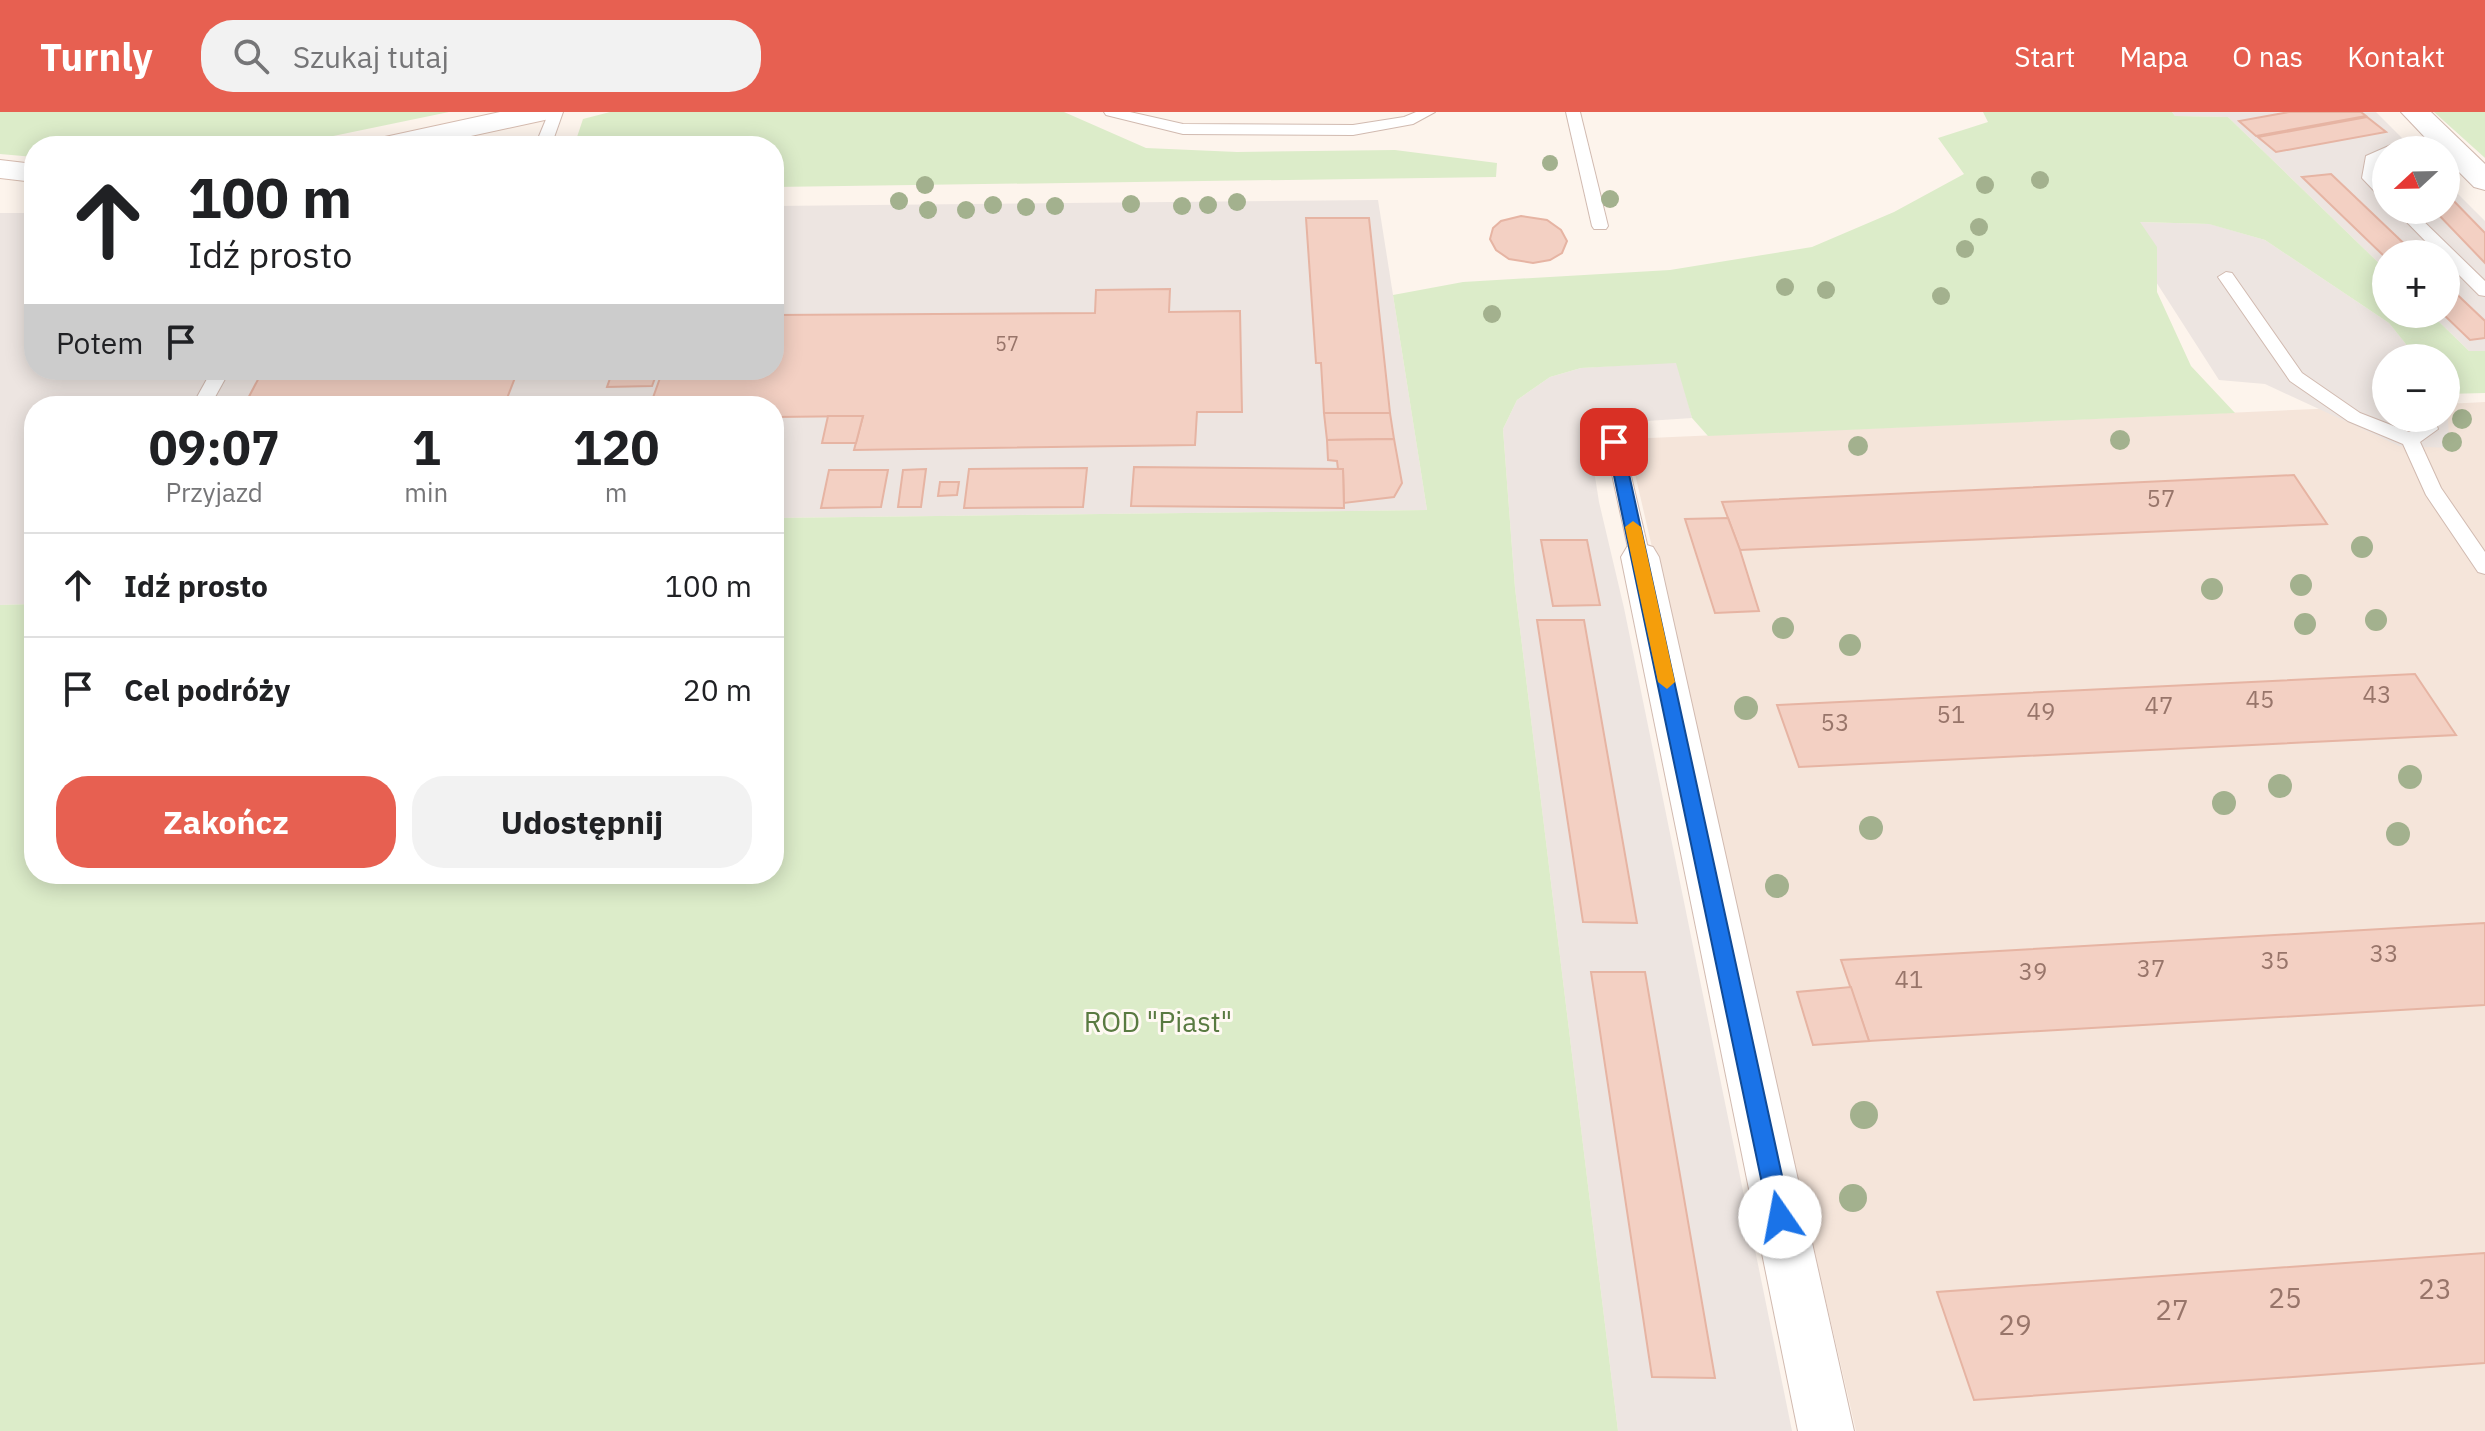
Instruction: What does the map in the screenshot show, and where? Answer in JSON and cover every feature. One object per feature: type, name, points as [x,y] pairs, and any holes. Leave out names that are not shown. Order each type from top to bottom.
[{"type":"street","points":[[429,136],[543,112]]},
{"type":"street","points":[[2415,112],[2439,136]]},
{"type":"street","points":[[2460,157],[2485,181]]},
{"type":"street","points":[[0,169],[24,172]]},
{"type":"street","points":[[1640,557],[1826,1431]]},
{"type":"lane","points":[[547,136],[556,112]]},
{"type":"lane","points":[[1111,112],[1183,129],[1322,130],[1353,130],[1408,121],[1428,112]]},
{"type":"lane","points":[[1573,112],[1600,226]]},
{"type":"lane","points":[[2372,159],[2372,180]]},
{"type":"lane","points":[[2417,224],[2485,291]]},
{"type":"lane","points":[[2226,277],[2296,377],[2354,417],[2410,440],[2433,490],[2485,567]]},
{"type":"lane","points":[[2410,440],[2424,432]]},
{"type":"lane","points":[[1614,442],[1640,557]]},
{"type":"shaded area","points":[[2172,112],[2376,112],[2400,136],[2372,136],[2372,224],[2460,224],[2460,196],[2485,221],[2485,351],[2469,351],[2445,328],[2460,328],[2460,240],[2372,240],[2372,256],[2228,117],[2175,116]]},
{"type":"shaded area","points":[[1378,200],[1427,510],[784,518],[784,396],[24,396],[24,604],[0,605],[0,213],[24,213],[24,380],[784,380],[784,206]]},
{"type":"shaded area","points":[[2139,222],[2210,224],[2265,240],[2372,312],[2372,328],[2393,328],[2406,344],[2372,344],[2372,432],[2449,432],[2450,448],[2399,446],[2265,384],[2219,380],[2133,246]]},
{"type":"shaded area","points":[[1677,362],[1692,418],[1617,423],[1598,431],[1589,439],[1599,502],[1624,608],[1792,1431],[1618,1431],[1515,588],[1503,429],[1517,400],[1550,377],[1581,368]]},
{"type":"shaded area","points":[[2485,402],[2485,1431],[1856,1431],[1627,439],[2372,407],[2372,432],[2460,432],[2460,403]]},
{"type":"green space","points":[[0,112],[449,112],[333,136],[24,136],[24,156],[0,154]]},
{"type":"green space","points":[[610,112],[1064,112],[1146,148],[1237,152],[1395,150],[1497,163],[1496,177],[784,187],[784,136],[577,136],[583,119]]},
{"type":"green space","name":"ROD \"Piast\"","points":[[1983,112],[2172,112],[2175,116],[2228,117],[2372,256],[2372,312],[2265,240],[2209,224],[2140,222],[2157,247],[2157,292],[2191,366],[2235,413],[1708,436],[1692,418],[1676,363],[1581,368],[1550,377],[1517,400],[1503,429],[1515,588],[1618,1431],[0,1431],[0,605],[24,604],[24,884],[784,884],[784,518],[1427,510],[1393,295],[1463,282],[1670,270],[1812,247],[1894,212],[1964,174],[1938,138],[1988,122]]},
{"type":"green space","points":[[2434,112],[2485,112],[2485,158],[2484,157]]},
{"type":"green space","name":"ROD \"Piast\"","points":[[2393,328],[2445,328],[2469,351],[2485,351],[2485,393],[2460,394],[2460,344],[2406,344]]},
{"type":"building","points":[[2289,112],[2361,112],[2366,116],[2256,136],[2239,121]]},
{"type":"building","points":[[2367,117],[2386,132],[2276,152],[2258,137]]},
{"type":"building","points":[[2331,174],[2372,213],[2372,224],[2384,224],[2400,240],[2372,240],[2372,244],[2302,177]]},
{"type":"building","points":[[2460,207],[2485,233],[2485,263],[2447,224],[2460,224]]},
{"type":"building","points":[[1521,216],[1547,220],[1561,230],[1567,241],[1562,253],[1550,260],[1533,263],[1509,259],[1496,250],[1490,239],[1493,228],[1501,221]]},
{"type":"building","points":[[1306,218],[1369,218],[1390,413],[1324,413],[1321,363],[1316,363]]},
{"type":"building","points":[[1170,289],[1169,312],[1240,311],[1242,412],[1197,412],[1195,445],[854,450],[863,416],[784,417],[784,396],[654,396],[659,380],[784,380],[784,315],[1095,313],[1096,290]]},
{"type":"building","points":[[2460,297],[2485,321],[2485,338],[2470,340],[2458,328],[2460,328]]},
{"type":"building","points":[[258,380],[514,380],[508,396],[249,396]]},
{"type":"building","points":[[609,380],[654,380],[652,386],[607,387]]},
{"type":"building","points":[[1324,413],[1390,413],[1394,439],[1327,440]]},
{"type":"building","points":[[828,416],[863,416],[856,443],[822,443]]},
{"type":"building","points":[[1394,439],[1402,483],[1394,497],[1344,503],[1343,469],[1338,469],[1337,461],[1328,460],[1327,440]]},
{"type":"building","points":[[1134,467],[1343,469],[1344,508],[1131,506]]},
{"type":"building","points":[[1087,468],[1083,507],[964,508],[969,469]]},
{"type":"building","points":[[926,469],[921,507],[898,507],[903,470]]},
{"type":"building","points":[[829,470],[888,470],[881,507],[821,508]]},
{"type":"building","points":[[2294,475],[2327,524],[1740,550],[1722,502]]},
{"type":"building","points":[[940,482],[959,482],[957,495],[938,496]]},
{"type":"building","points":[[1728,518],[1759,611],[1715,613],[1685,519]]},
{"type":"building","points":[[1541,540],[1587,540],[1600,605],[1553,606]]},
{"type":"building","points":[[1537,620],[1584,620],[1637,923],[1583,922]]},
{"type":"building","points":[[2415,674],[2456,735],[1799,767],[1777,705]]},
{"type":"building","points":[[2485,923],[2485,1005],[1869,1041],[1841,960]]},
{"type":"building","points":[[1591,972],[1645,972],[1715,1378],[1652,1377]]},
{"type":"building","points":[[1851,987],[1869,1041],[1813,1045],[1797,992]]},
{"type":"building","points":[[2485,1253],[2485,1363],[1974,1400],[1937,1292]]},
{"type":"slow traffic","points":[[1633,527],[1667,682]]},
{"type":"route","points":[[1614,442],[1780,1217]]}]
